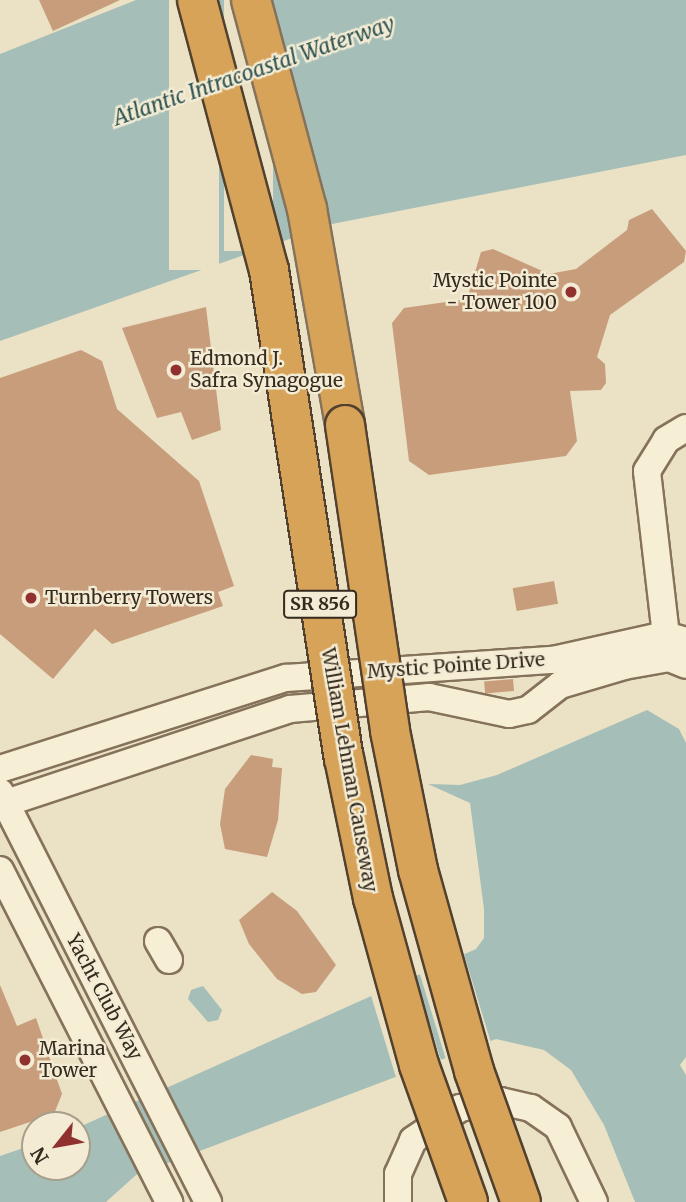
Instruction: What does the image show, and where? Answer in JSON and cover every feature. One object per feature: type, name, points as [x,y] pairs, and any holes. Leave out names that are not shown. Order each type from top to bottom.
[{"type":"highway","name":"William Lehman Causeway","points":[[197,0],[269,270],[340,735],[373,898],[419,1065],[468,1202]]},
{"type":"highway","name":"SR 856","points":[[251,0],[320,274],[390,731],[418,870],[471,1060],[521,1202]]},
{"type":"street","name":"Mystic Pointe Drive","points":[[0,769],[128,723],[286,678],[429,668],[556,673],[677,650],[647,471],[666,440],[686,428]]},
{"type":"street","points":[[429,668],[429,697]]},
{"type":"street","name":"Mystic Pointe Drive","points":[[2,800],[290,709],[429,697],[509,714],[527,710],[556,673]]},
{"type":"street","points":[[286,678],[290,709]]},
{"type":"street","points":[[128,723],[137,757]]},
{"type":"street","name":"Yacht Club Way","points":[[2,800],[208,1202]]},
{"type":"street","name":"Yacht Club Way","points":[[0,870],[169,1202]]},
{"type":"street","points":[[398,1202],[398,1174],[413,1140],[460,1108],[500,1101],[531,1108],[558,1127],[594,1202]]},
{"type":"water","name":"Atlantic Intracoastal Waterway","points":[[136,0],[686,0],[686,155],[332,224],[0,341],[0,54]]},
{"type":"water","points":[[647,710],[679,729],[686,743],[686,1057],[680,1065],[686,1075],[686,1202],[635,1202],[604,1125],[571,1070],[544,1050],[496,1039],[136,1175],[106,1202],[0,1202],[0,1156],[21,1149],[21,1181],[91,1181],[91,1122],[476,949],[484,938],[484,909],[470,803],[428,784],[460,785],[497,775]]},
{"type":"water","points":[[203,986],[222,1010],[218,1020],[208,1022],[188,999],[191,990]]},
{"type":"pier","points":[[169,0],[219,0],[219,270],[169,270]]},
{"type":"pier","points":[[224,0],[273,0],[273,251],[224,251]]},
{"type":"pier","points":[[463,951],[492,1045],[446,1059],[417,965]]},
{"type":"pier","points":[[414,972],[442,1063],[396,1077],[368,986]]},
{"type":"building","points":[[39,0],[120,0],[53,31]]},
{"type":"building","points":[[652,209],[686,251],[684,262],[610,315],[597,357],[605,364],[606,383],[601,390],[570,391],[577,441],[566,456],[429,475],[409,461],[392,323],[404,308],[467,299],[481,252],[493,249],[549,274],[576,269],[627,230],[629,220]]},
{"type":"building","name":"Edmond J. Safra Synagogue","points":[[206,307],[221,430],[192,440],[181,412],[157,418],[122,328]]},
{"type":"building","points":[[81,350],[102,361],[117,409],[199,481],[234,586],[218,592],[223,606],[112,644],[95,629],[53,679],[0,634],[0,378]]},
{"type":"building","points":[[554,581],[558,604],[517,611],[513,588]]},
{"type":"building","points":[[513,679],[514,691],[485,693],[484,682]]},
{"type":"building","points":[[251,755],[273,759],[272,767],[282,768],[278,820],[267,857],[225,849],[220,824],[225,789]]},
{"type":"building","points":[[272,892],[297,911],[336,965],[316,992],[302,994],[277,979],[249,944],[239,920]]},
{"type":"building","name":"Marina Tower","points":[[0,985],[17,1026],[36,1018],[62,1094],[55,1111],[21,1111],[21,1125],[0,1132]]},
{"type":"place","name":"Mystic Pointe - Tower 100","points":[[571,292]]},
{"type":"place","name":"Edmond J. Safra Synagogue","points":[[176,370]]},
{"type":"place","name":"Turnberry Towers","points":[[31,598]]},
{"type":"place","name":"Marina Tower","points":[[25,1060]]}]
